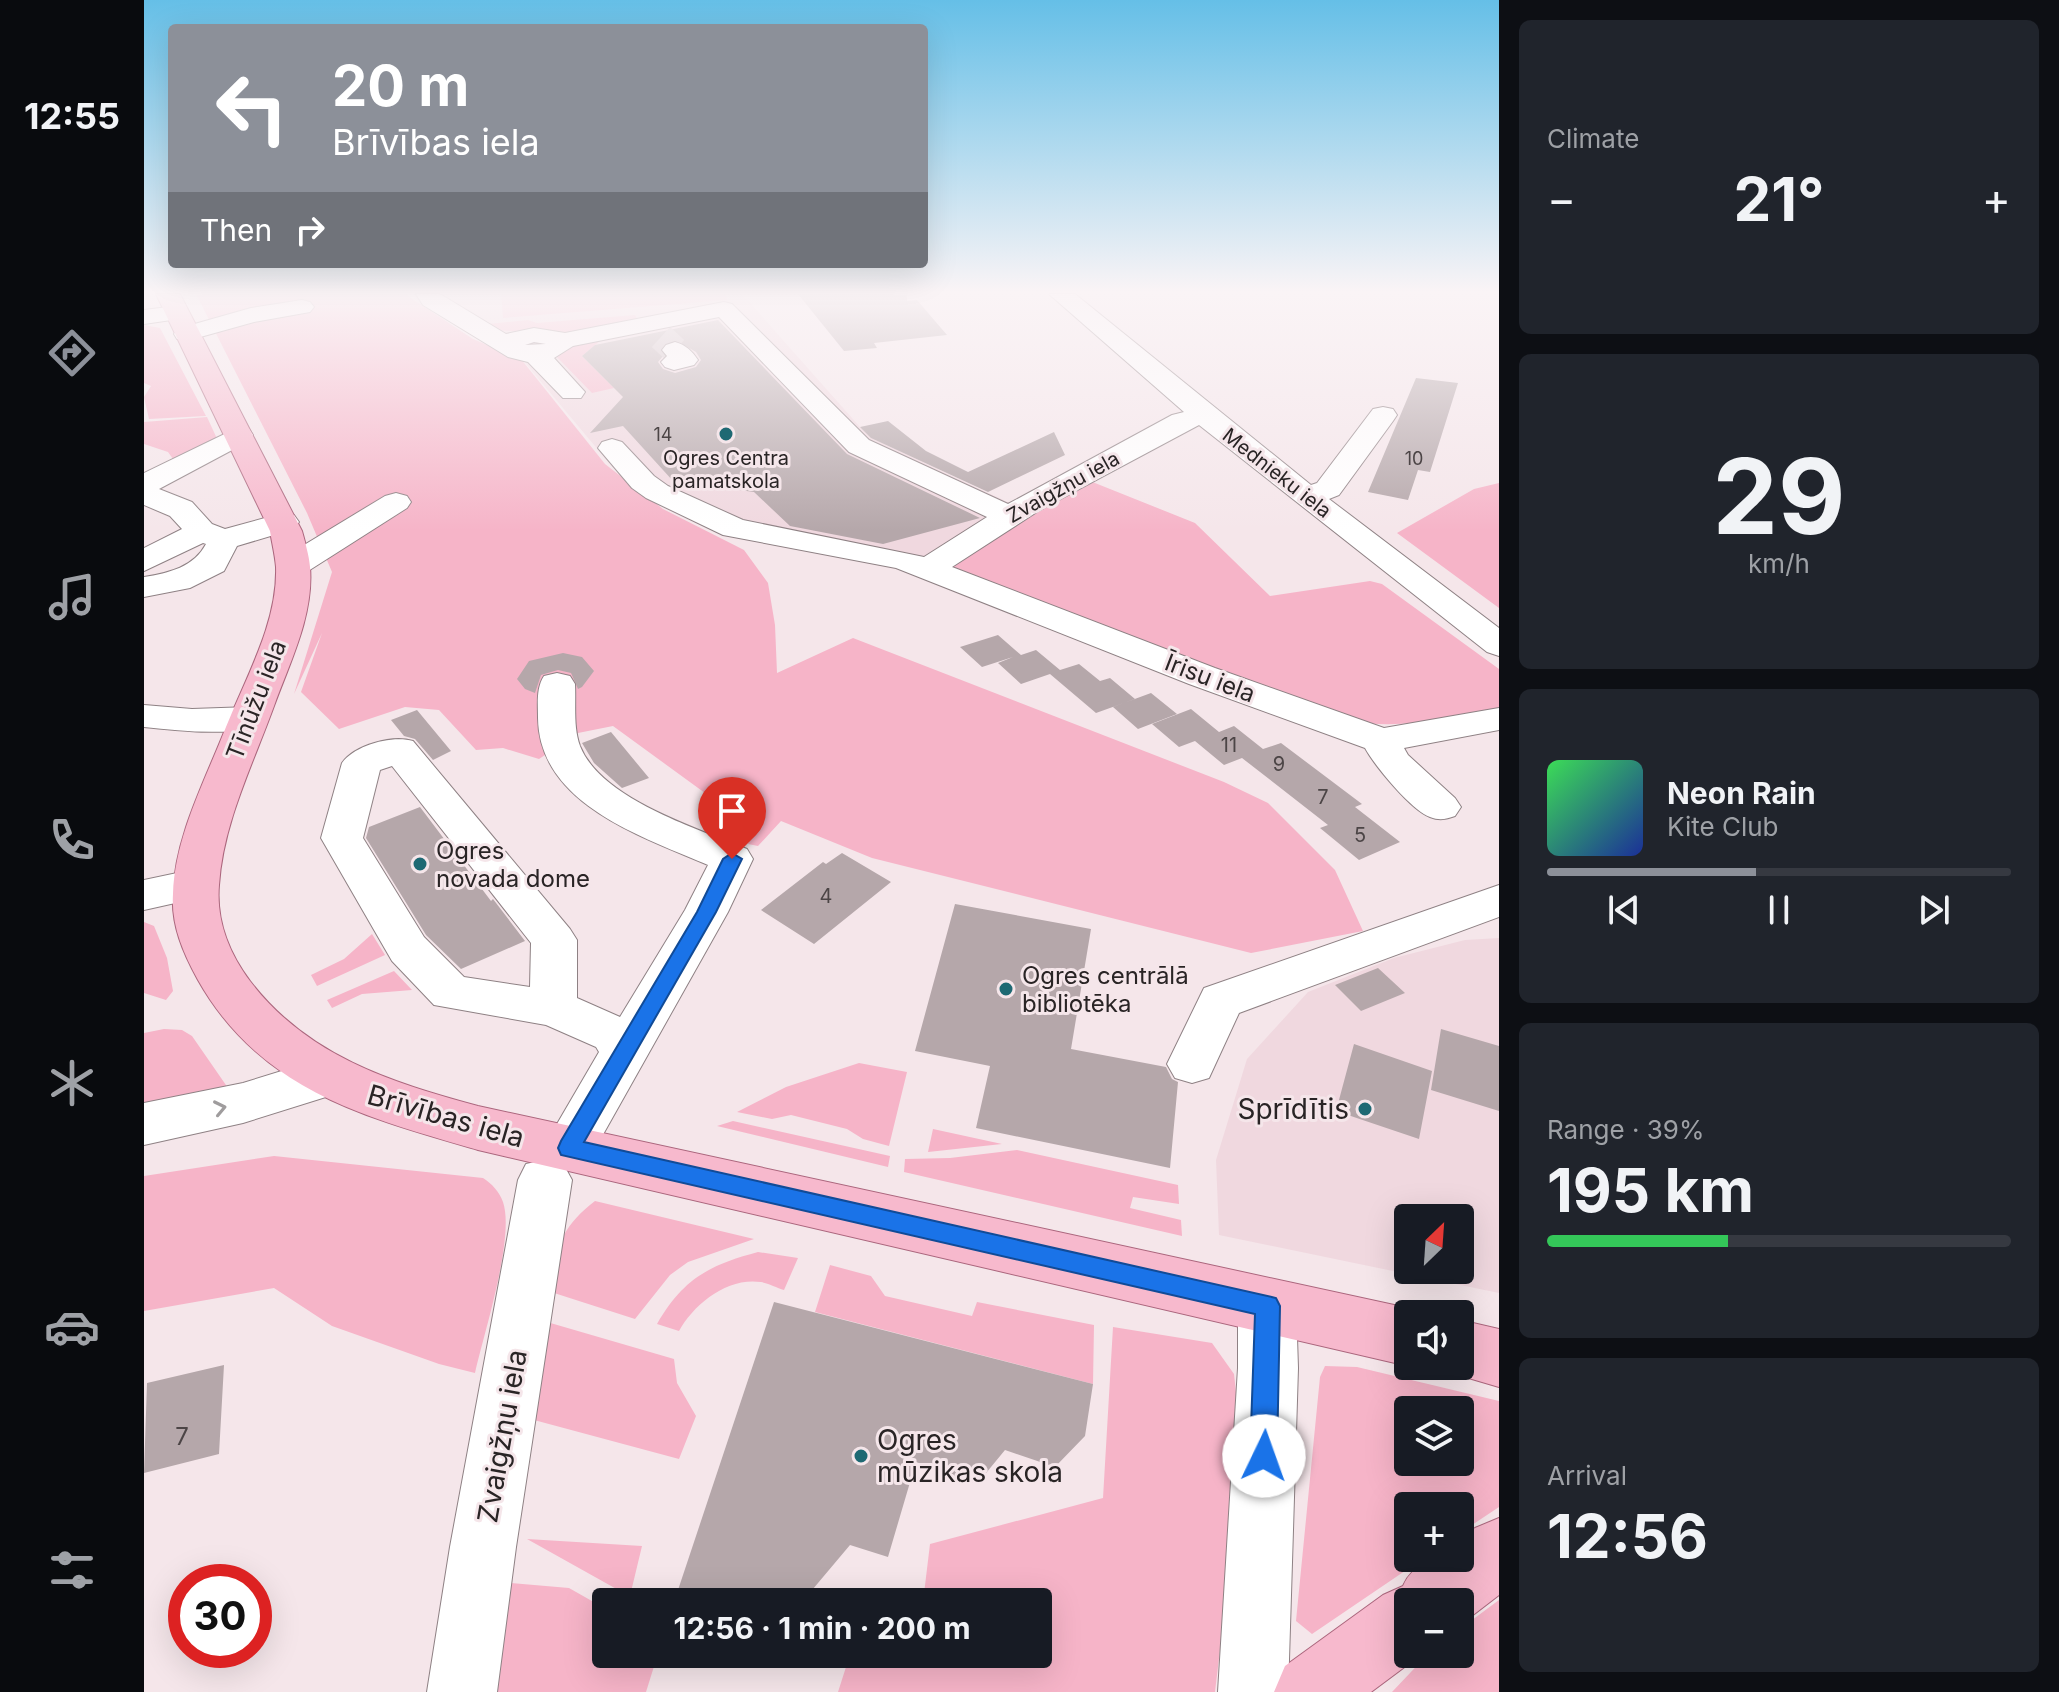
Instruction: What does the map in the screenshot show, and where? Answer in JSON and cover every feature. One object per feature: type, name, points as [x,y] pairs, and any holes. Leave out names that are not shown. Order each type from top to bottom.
[{"type":"main road","name":"Tīnūžu iela","points":[[202,373],[239,435],[283,522],[293,566],[285,626],[212,813],[196,884],[198,921],[209,958],[240,1009],[266,1035],[327,1077]]},
{"type":"main road","name":"Brīvības iela","points":[[327,1077],[365,1095],[478,1128],[557,1164],[1394,1334]]},
{"type":"main road","points":[[1474,1352],[1499,1358]]},
{"type":"main road","points":[[1451,1588],[1499,1552]]},
{"type":"main road","points":[[1311,1692],[1394,1630]]},
{"type":"street","points":[[552,373],[572,392]]},
{"type":"street","points":[[787,373],[859,446],[1009,516]]},
{"type":"street","name":"Mednieku iela","points":[[1154,373],[1499,645]]},
{"type":"street","name":"Zvaigžņu iela","points":[[927,569],[1009,516],[1182,421],[1204,415]]},
{"type":"street","points":[[1308,496],[1328,489],[1383,415]]},
{"type":"street","points":[[144,485],[239,435]]},
{"type":"street","name":"Īrisu iela","points":[[612,448],[643,482],[657,492],[734,528],[904,560],[1202,676],[1381,740],[1499,719]]},
{"type":"street","points":[[144,494],[181,509],[213,535]]},
{"type":"street","points":[[293,566],[396,502]]},
{"type":"street","points":[[144,561],[213,535],[283,522]]},
{"type":"street","points":[[144,587],[178,581],[212,564],[213,535]]},
{"type":"street","name":"Zvaigžņu iela","points":[[462,1692],[485,1534],[557,1164],[706,912],[732,859],[595,794],[574,771],[559,741],[557,684]]},
{"type":"street","points":[[144,716],[192,720],[250,718]]},
{"type":"street","points":[[1381,740],[1392,762],[1441,807]]},
{"type":"street","points":[[553,1008],[554,940],[399,749],[362,763],[342,838],[408,949],[451,993],[553,1008],[613,1034],[625,1049]]},
{"type":"street","points":[[144,895],[196,884]]},
{"type":"street","points":[[1192,1064],[1221,1001],[1499,900]]},
{"type":"street","points":[[144,1124],[243,1103],[327,1077]]},
{"type":"street","points":[[1253,1692],[1268,1368],[1267,1306]]},
{"type":"shaded area","points":[[144,373],[184,373],[206,416],[149,419],[144,397],[151,386],[144,383]]},
{"type":"shaded area","points":[[236,373],[532,373],[605,464],[663,509],[744,550],[768,583],[775,625],[777,673],[853,638],[1224,782],[1268,803],[1335,870],[1363,931],[1251,953],[872,858],[781,821],[758,846],[748,844],[753,828],[613,726],[578,733],[539,759],[503,748],[476,750],[439,710],[405,707],[339,729],[301,692],[322,633],[294,694],[332,572],[307,513]]},
{"type":"shaded area","name":"Ogres Centra pamatskola","points":[[534,373],[812,373],[860,427],[876,440],[1022,509],[936,566],[673,509],[610,464]]},
{"type":"shaded area","points":[[572,373],[599,373],[614,388],[592,393]]},
{"type":"shaded area","points":[[207,417],[219,443],[178,466],[168,452],[144,444],[144,422]]},
{"type":"shaded area","points":[[1085,479],[1195,523],[1270,596],[1370,581],[1382,584],[1499,669],[1499,710],[1406,724],[1351,721],[957,574],[952,562]]},
{"type":"shaded area","points":[[1499,483],[1499,608],[1397,533],[1474,489]]},
{"type":"shaded area","points":[[144,922],[154,926],[167,958],[173,991],[166,1000],[144,993]]},
{"type":"shaded area","points":[[372,934],[385,955],[317,986],[311,975],[344,959]]},
{"type":"shaded area","name":"Sprīdītis","points":[[1499,938],[1499,1293],[1456,1284],[1474,1284],[1474,1204],[1394,1204],[1394,1271],[1219,1235],[1216,1160],[1247,1059],[1308,992],[1394,958],[1465,940]]},
{"type":"shaded area","points":[[394,971],[412,990],[362,994],[332,1008],[327,1000]]},
{"type":"shaded area","points":[[164,1029],[182,1030],[192,1036],[228,1088],[144,1108],[144,1033]]},
{"type":"shaded area","points":[[859,1063],[907,1072],[889,1146],[863,1139],[847,1129],[791,1115],[772,1119],[737,1112],[786,1087]]},
{"type":"shaded area","points":[[733,1121],[890,1156],[888,1167],[717,1126]]},
{"type":"shaded area","points":[[933,1129],[1002,1144],[928,1152]]},
{"type":"shaded area","points":[[1017,1150],[1178,1185],[1179,1204],[1133,1197],[1130,1208],[1181,1220],[1182,1236],[904,1172],[905,1159],[950,1158]]},
{"type":"shaded area","points":[[274,1156],[483,1178],[495,1188],[503,1202],[505,1238],[497,1286],[475,1373],[439,1364],[332,1326],[274,1288],[144,1311],[144,1176]]},
{"type":"shaded area","points":[[595,1201],[754,1239],[688,1262],[670,1275],[635,1319],[551,1292],[561,1240],[574,1221]]},
{"type":"shaded area","points":[[758,1252],[798,1258],[784,1290],[761,1282],[736,1284],[703,1302],[679,1331],[657,1324],[677,1296],[699,1276],[725,1262]]},
{"type":"shaded area","points":[[830,1265],[871,1276],[885,1296],[972,1316],[977,1302],[1094,1325],[1093,1384],[815,1312]]},
{"type":"shaded area","points":[[547,1322],[674,1359],[677,1383],[696,1416],[679,1459],[534,1420]]},
{"type":"shaded area","points":[[1113,1327],[1212,1343],[1234,1374],[1243,1455],[1215,1692],[838,1692],[846,1668],[1052,1668],[1052,1588],[925,1588],[930,1544],[1103,1498]]},
{"type":"shaded area","points":[[1325,1366],[1357,1367],[1394,1376],[1394,1380],[1411,1380],[1499,1401],[1499,1507],[1474,1524],[1474,1492],[1394,1492],[1394,1572],[1403,1572],[1312,1634],[1296,1621],[1320,1377]]},
{"type":"shaded area","points":[[527,1539],[642,1546],[632,1588],[615,1588]]},
{"type":"shaded area","points":[[499,1582],[569,1588],[592,1601],[592,1668],[654,1668],[646,1692],[482,1692]]},
{"type":"shaded area","points":[[1499,1600],[1499,1692],[1392,1692],[1415,1668],[1474,1668],[1474,1619]]},
{"type":"building","points":[[599,373],[769,373],[847,454],[980,518],[883,544],[790,526],[754,492],[673,481],[623,426],[590,433],[623,397]]},
{"type":"building","points":[[1416,378],[1458,383],[1430,472],[1418,470],[1408,500],[1368,492]]},
{"type":"building","points":[[888,421],[926,451],[968,472],[1054,432],[1065,455],[988,492],[871,438],[860,427]]},
{"type":"building","points":[[998,635],[1021,655],[1036,650],[1060,670],[1079,664],[1100,681],[1110,678],[1135,699],[1096,713],[1050,674],[1021,684],[998,663],[1013,657],[982,667],[960,647]]},
{"type":"building","points":[[563,653],[582,657],[594,671],[582,687],[578,689],[571,673],[558,670],[541,675],[535,693],[525,689],[517,679],[529,661]]},
{"type":"building","points":[[1151,693],[1177,714],[1138,729],[1113,707]]},
{"type":"building","points":[[1191,709],[1219,732],[1234,726],[1263,749],[1281,743],[1362,804],[1355,807],[1400,842],[1359,860],[1320,828],[1328,825],[1242,758],[1224,765],[1195,741],[1179,747],[1152,724]]},
{"type":"building","points":[[417,710],[451,751],[433,760],[415,739],[404,736],[391,720]]},
{"type":"building","points":[[611,732],[649,778],[622,788],[594,763],[582,743]]},
{"type":"building","name":"Ogres novada dome","points":[[420,807],[525,941],[461,969],[426,935],[366,838],[369,827]]},
{"type":"building","points":[[842,853],[891,882],[814,944],[761,910],[823,862],[826,864]]},
{"type":"building","name":"Ogres centrālā bibliotēka","points":[[955,904],[1091,929],[1071,1049],[1166,1067],[1172,1079],[1178,1082],[1170,1168],[976,1128],[990,1066],[915,1051]]},
{"type":"building","points":[[1378,968],[1405,993],[1361,1011],[1335,985]]},
{"type":"building","points":[[1441,1029],[1499,1046],[1499,1111],[1431,1090]]},
{"type":"building","points":[[1354,1044],[1432,1071],[1419,1139],[1336,1111]]},
{"type":"building","name":"Ogres mūzikas skola","points":[[774,1302],[1093,1384],[1085,1436],[1055,1467],[1005,1450],[977,1484],[916,1462],[888,1557],[850,1545],[814,1588],[679,1588]]},
{"type":"building","points":[[224,1365],[219,1454],[144,1473],[147,1383]]},
{"type":"place","name":"Ogres Centra pamatskola","points":[[726,434]]},
{"type":"place","name":"Ogres novada dome","points":[[420,864]]},
{"type":"place","name":"Ogres centrālā bibliotēka","points":[[1006,989]]},
{"type":"place","name":"Sprīdītis","points":[[1365,1109]]},
{"type":"place","name":"Ogres mūzikas skola","points":[[861,1456]]},
{"type":"route","points":[[732,859],[706,912],[569,1148],[1267,1306],[1264,1456]]}]
